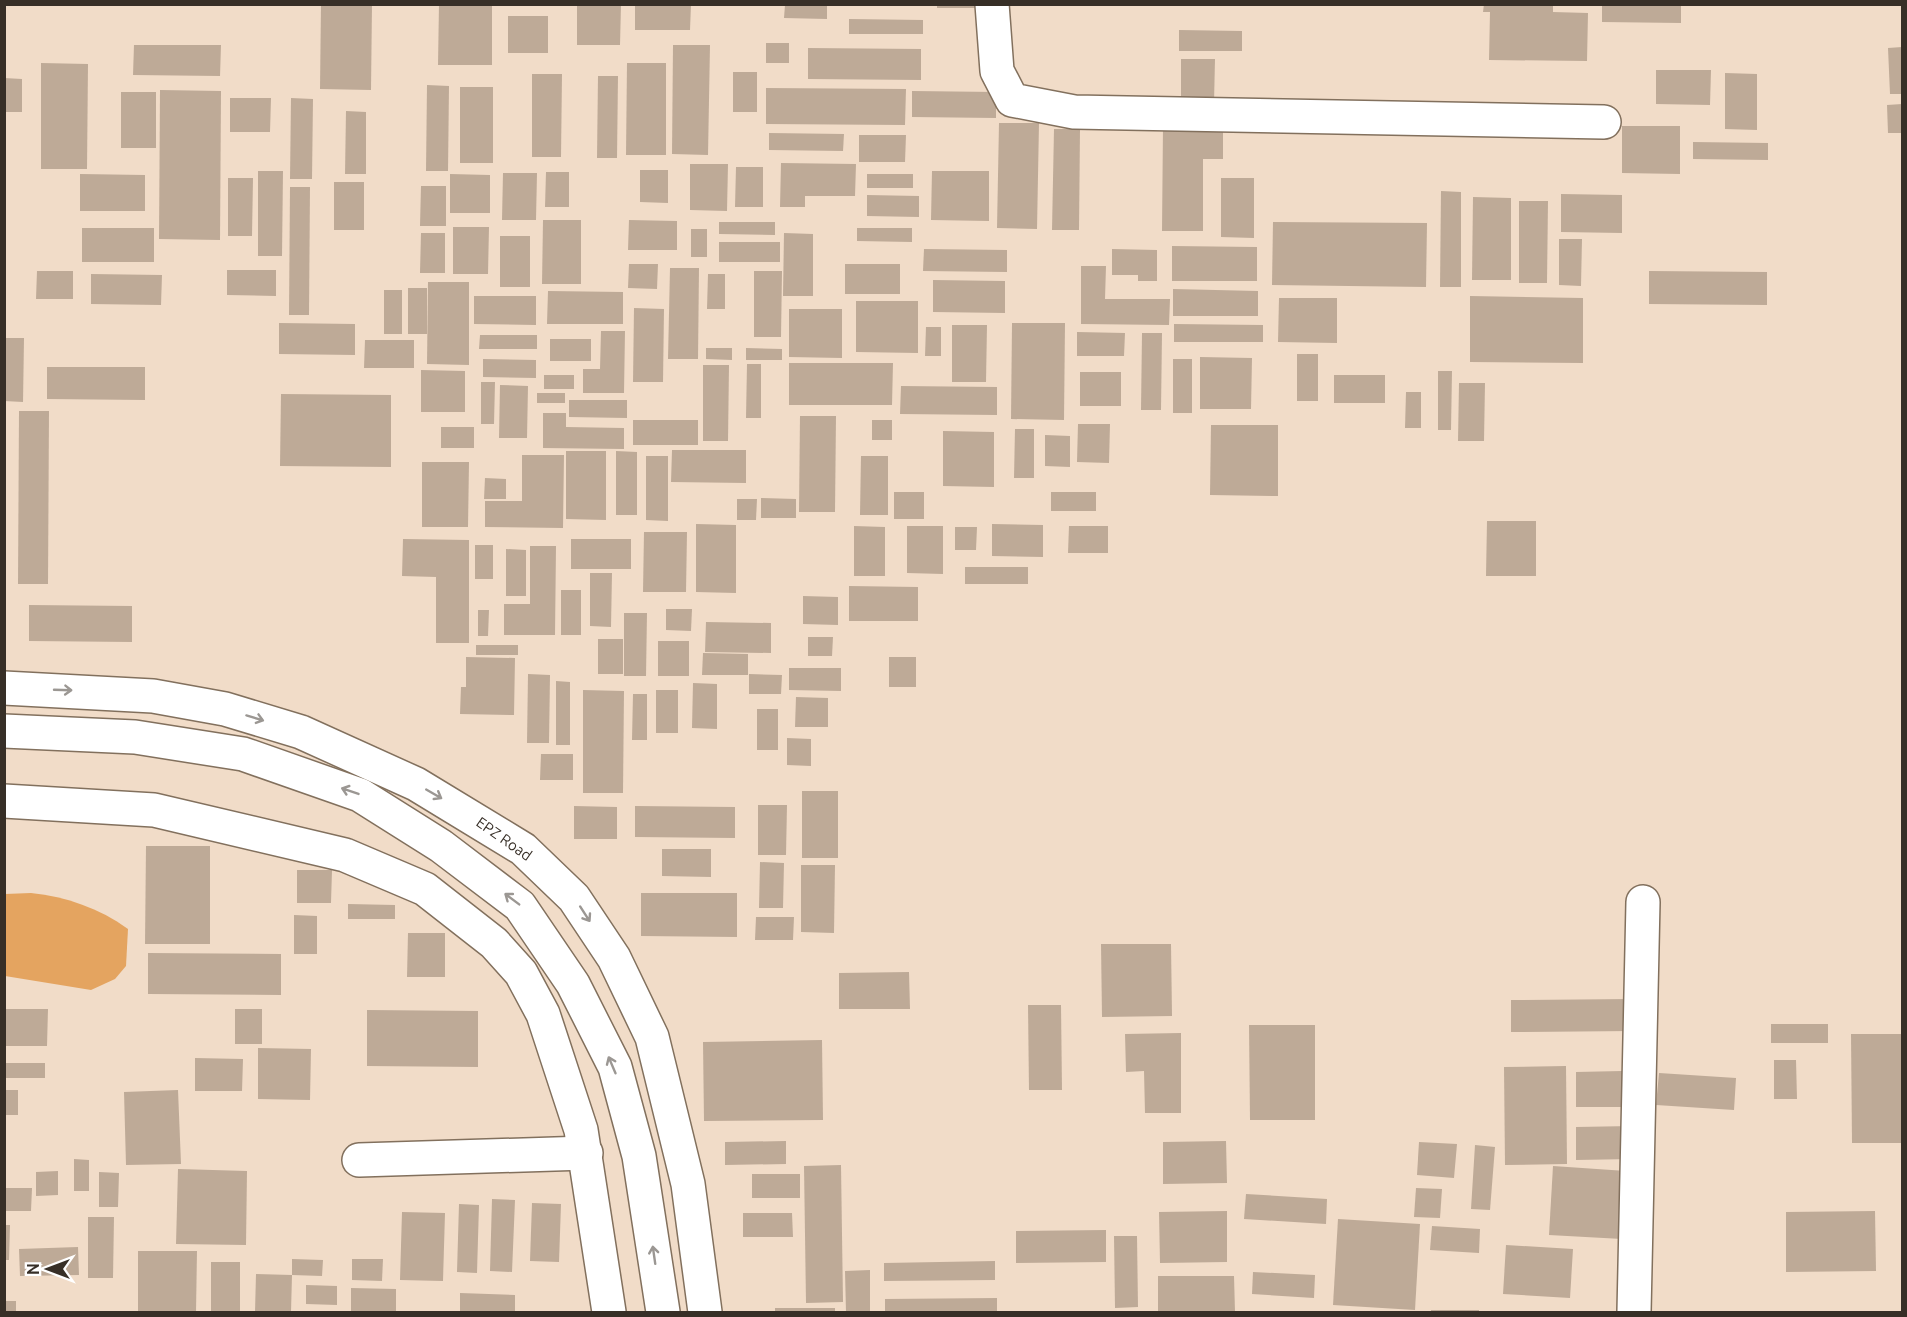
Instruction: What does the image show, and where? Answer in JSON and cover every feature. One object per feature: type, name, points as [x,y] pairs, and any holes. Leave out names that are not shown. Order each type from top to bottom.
[{"type":"street","points":[[992,4],[997,71],[1012,100],[1074,112],[1604,123]]},
{"type":"street","name":"EPZ Road","points":[[4,688],[153,696],[225,709],[301,732],[416,783],[524,849],[574,898],[614,958],[652,1037],[688,1184],[705,1312]]},
{"type":"street","points":[[4,731],[135,737],[243,754],[360,795],[441,846],[520,906],[573,984],[615,1067],[639,1155],[663,1312]]},
{"type":"street","points":[[4,801],[154,810],[345,855],[425,890],[494,943],[521,973],[543,1014],[581,1130],[609,1312]]},
{"type":"street","points":[[1634,1312],[1643,902]]},
{"type":"street","points":[[359,1160],[586,1153]]},
{"type":"shaded area","points":[[31,893],[57,897],[82,905],[106,915],[128,929],[126,966],[115,979],[91,990],[5,976],[5,894]]},
{"type":"building","points":[[321,4],[372,4],[371,90],[320,89]]},
{"type":"building","points":[[439,4],[492,4],[492,65],[438,65]]},
{"type":"building","points":[[577,4],[621,4],[620,45],[577,45]]},
{"type":"building","points":[[635,4],[691,4],[690,30],[635,30]]},
{"type":"building","points":[[937,4],[990,4],[990,8],[937,8]]},
{"type":"building","points":[[1484,4],[1553,4],[1553,12],[1588,13],[1587,61],[1489,60],[1490,12],[1483,12]]},
{"type":"building","points":[[1602,4],[1681,4],[1681,23],[1602,22]]},
{"type":"building","points":[[785,5],[827,5],[827,19],[784,18]]},
{"type":"building","points":[[508,16],[548,16],[548,53],[508,53]]},
{"type":"building","points":[[849,19],[923,20],[923,34],[849,34]]},
{"type":"building","points":[[1179,30],[1242,31],[1242,51],[1179,51]]},
{"type":"building","points":[[766,43],[789,43],[789,63],[766,63]]},
{"type":"building","points":[[134,45],[221,45],[220,76],[133,75]]},
{"type":"building","points":[[673,45],[710,45],[708,155],[672,154]]},
{"type":"building","points":[[1902,47],[1902,94],[1890,94],[1888,48]]},
{"type":"building","points":[[808,48],[921,49],[921,80],[808,79]]},
{"type":"building","points":[[1181,59],[1215,59],[1214,103],[1181,103]]},
{"type":"building","points":[[41,63],[88,64],[87,169],[41,169]]},
{"type":"building","points":[[627,63],[666,63],[666,155],[626,155]]},
{"type":"building","points":[[1656,70],[1711,70],[1710,105],[1656,104]]},
{"type":"building","points":[[733,72],[757,72],[757,112],[733,112]]},
{"type":"building","points":[[1725,73],[1757,74],[1757,130],[1725,129]]},
{"type":"building","points":[[532,74],[562,74],[561,157],[532,157]]},
{"type":"building","points":[[598,76],[618,76],[617,158],[597,158]]},
{"type":"building","points":[[4,78],[22,79],[22,112],[4,112]]},
{"type":"building","points":[[427,85],[449,86],[448,171],[426,171]]},
{"type":"building","points":[[460,87],[493,87],[493,163],[460,163]]},
{"type":"building","points":[[766,88],[906,89],[905,125],[766,124]]},
{"type":"building","points":[[160,90],[221,91],[220,240],[159,239]]},
{"type":"building","points":[[912,91],[996,92],[996,118],[912,117]]},
{"type":"building","points":[[121,92],[156,92],[156,148],[121,148]]},
{"type":"building","points":[[230,98],[271,98],[270,132],[230,132]]},
{"type":"building","points":[[291,98],[313,99],[312,179],[290,179]]},
{"type":"building","points":[[1902,104],[1902,133],[1888,133],[1887,105]]},
{"type":"building","points":[[346,111],[366,112],[366,174],[345,174]]},
{"type":"building","points":[[999,123],[1039,123],[1037,229],[997,228]]},
{"type":"building","points":[[1163,126],[1223,126],[1223,159],[1203,159],[1203,231],[1162,231]]},
{"type":"building","points":[[1622,126],[1680,126],[1680,174],[1622,173]]},
{"type":"building","points":[[1054,129],[1080,129],[1079,230],[1052,230]]},
{"type":"building","points":[[769,133],[844,134],[843,151],[769,150]]},
{"type":"building","points":[[859,135],[906,135],[905,162],[859,162]]},
{"type":"building","points":[[1693,142],[1768,143],[1768,160],[1693,159]]},
{"type":"building","points":[[781,163],[856,164],[855,196],[805,196],[805,207],[780,207]]},
{"type":"building","points":[[690,164],[728,164],[727,211],[690,210]]},
{"type":"building","points":[[736,167],[763,167],[763,207],[735,207]]},
{"type":"building","points":[[640,170],[668,170],[668,203],[640,202]]},
{"type":"building","points":[[258,171],[283,171],[282,256],[258,256]]},
{"type":"building","points":[[932,171],[989,171],[989,221],[931,220]]},
{"type":"building","points":[[546,172],[569,172],[569,207],[545,207]]},
{"type":"building","points":[[503,173],[537,173],[536,220],[502,220]]},
{"type":"building","points":[[80,174],[145,175],[145,211],[80,211]]},
{"type":"building","points":[[450,174],[490,175],[490,213],[450,213]]},
{"type":"building","points":[[867,174],[913,174],[913,188],[867,188]]},
{"type":"building","points":[[228,178],[253,178],[252,236],[228,236]]},
{"type":"building","points":[[1221,178],[1254,178],[1254,238],[1221,237]]},
{"type":"building","points":[[334,182],[364,182],[364,230],[334,230]]},
{"type":"building","points":[[421,186],[446,186],[446,226],[420,226]]},
{"type":"building","points":[[290,187],[310,187],[309,315],[289,315]]},
{"type":"building","points":[[1441,191],[1461,192],[1461,287],[1440,287]]},
{"type":"building","points":[[1561,194],[1622,195],[1622,233],[1561,232]]},
{"type":"building","points":[[867,195],[919,196],[919,217],[867,216]]},
{"type":"building","points":[[1473,197],[1511,198],[1511,280],[1472,280]]},
{"type":"building","points":[[1519,201],[1548,201],[1547,283],[1519,283]]},
{"type":"building","points":[[543,220],[581,220],[581,284],[542,284]]},
{"type":"building","points":[[629,220],[677,221],[677,250],[628,250]]},
{"type":"building","points":[[719,222],[775,222],[775,235],[719,234]]},
{"type":"building","points":[[1273,222],[1427,223],[1426,287],[1272,285]]},
{"type":"building","points":[[453,227],[489,227],[488,274],[453,274]]},
{"type":"building","points":[[82,228],[154,228],[154,262],[82,262]]},
{"type":"building","points":[[857,228],[912,228],[912,242],[857,241]]},
{"type":"building","points":[[691,229],[707,229],[707,257],[691,257]]},
{"type":"building","points":[[421,233],[445,233],[445,273],[420,273]]},
{"type":"building","points":[[784,233],[813,234],[813,296],[783,296]]},
{"type":"building","points":[[500,236],[530,236],[530,287],[500,287]]},
{"type":"building","points":[[1559,239],[1582,239],[1581,286],[1559,285]]},
{"type":"building","points":[[719,242],[780,242],[780,262],[719,262]]},
{"type":"building","points":[[1172,246],[1257,247],[1257,281],[1172,281]]},
{"type":"building","points":[[924,249],[1007,250],[1007,272],[923,271]]},
{"type":"building","points":[[1112,249],[1157,250],[1157,281],[1138,281],[1138,275],[1112,275]]},
{"type":"building","points":[[629,264],[658,264],[657,289],[628,288]]},
{"type":"building","points":[[845,264],[900,264],[900,294],[845,294]]},
{"type":"building","points":[[1081,266],[1106,266],[1105,299],[1170,299],[1169,325],[1081,324]]},
{"type":"building","points":[[670,268],[699,268],[698,359],[668,359]]},
{"type":"building","points":[[227,270],[276,270],[276,296],[227,295]]},
{"type":"building","points":[[37,271],[73,271],[73,299],[36,299]]},
{"type":"building","points":[[754,271],[782,271],[781,337],[754,337]]},
{"type":"building","points":[[1649,271],[1767,272],[1767,305],[1649,304]]},
{"type":"building","points":[[91,274],[162,275],[161,305],[91,304]]},
{"type":"building","points":[[708,274],[725,274],[725,309],[707,309]]},
{"type":"building","points":[[933,280],[1005,281],[1005,313],[933,312]]},
{"type":"building","points":[[428,282],[469,282],[469,365],[427,364]]},
{"type":"building","points":[[408,288],[427,288],[427,334],[408,334]]},
{"type":"building","points":[[1173,289],[1258,291],[1258,316],[1173,316]]},
{"type":"building","points":[[384,290],[402,290],[402,334],[384,334]]},
{"type":"building","points":[[548,291],[623,292],[623,324],[547,324]]},
{"type":"building","points":[[474,296],[536,296],[536,325],[474,324]]},
{"type":"building","points":[[1470,296],[1583,298],[1583,363],[1470,362]]},
{"type":"building","points":[[1279,298],[1337,298],[1337,343],[1278,342]]},
{"type":"building","points":[[856,301],[918,301],[918,353],[856,352]]},
{"type":"building","points":[[634,308],[664,309],[663,382],[633,382]]},
{"type":"building","points":[[789,309],[842,309],[842,358],[789,357]]},
{"type":"building","points":[[279,323],[355,324],[355,355],[279,354]]},
{"type":"building","points":[[1012,323],[1065,323],[1064,420],[1011,419]]},
{"type":"building","points":[[1174,324],[1263,325],[1263,342],[1174,342]]},
{"type":"building","points":[[952,325],[987,325],[986,382],[952,382]]},
{"type":"building","points":[[926,327],[941,327],[941,356],[925,356]]},
{"type":"building","points":[[601,331],[625,331],[624,393],[583,393],[583,369],[600,369]]},
{"type":"building","points":[[1077,332],[1125,333],[1124,356],[1077,356]]},
{"type":"building","points":[[1142,333],[1162,333],[1161,410],[1141,410]]},
{"type":"building","points":[[480,335],[537,335],[537,349],[479,349]]},
{"type":"building","points":[[4,338],[24,338],[23,402],[4,401]]},
{"type":"building","points":[[550,339],[591,339],[591,361],[550,361]]},
{"type":"building","points":[[365,340],[414,340],[414,368],[364,368]]},
{"type":"building","points":[[706,348],[732,348],[732,360],[706,359]]},
{"type":"building","points":[[746,348],[782,349],[782,360],[746,360]]},
{"type":"building","points":[[1297,354],[1318,354],[1318,401],[1297,401]]},
{"type":"building","points":[[1200,357],[1252,358],[1251,409],[1200,409]]},
{"type":"building","points":[[483,359],[536,360],[536,378],[483,377]]},
{"type":"building","points":[[1173,359],[1192,359],[1192,413],[1173,413]]},
{"type":"building","points":[[789,363],[893,363],[892,405],[789,405]]},
{"type":"building","points":[[747,364],[761,364],[761,418],[746,418]]},
{"type":"building","points":[[703,365],[729,365],[728,441],[703,441]]},
{"type":"building","points":[[47,367],[145,367],[145,400],[47,399]]},
{"type":"building","points":[[421,370],[465,371],[465,412],[421,412]]},
{"type":"building","points":[[1438,371],[1452,371],[1451,430],[1438,430]]},
{"type":"building","points":[[1080,372],[1121,372],[1121,406],[1080,406]]},
{"type":"building","points":[[544,375],[574,375],[574,389],[544,389]]},
{"type":"building","points":[[1334,375],[1385,375],[1385,403],[1334,403]]},
{"type":"building","points":[[481,382],[495,382],[494,424],[481,424]]},
{"type":"building","points":[[1459,383],[1485,383],[1484,441],[1458,441]]},
{"type":"building","points":[[500,385],[528,386],[527,438],[499,438]]},
{"type":"building","points":[[901,386],[997,387],[997,415],[900,414]]},
{"type":"building","points":[[1406,392],[1421,392],[1421,428],[1405,428]]},
{"type":"building","points":[[537,393],[565,393],[565,403],[537,403]]},
{"type":"building","points":[[281,394],[391,395],[391,467],[280,466]]},
{"type":"building","points":[[569,400],[627,400],[627,418],[569,417]]},
{"type":"building","points":[[19,411],[49,411],[48,584],[18,584]]},
{"type":"building","points":[[543,413],[566,413],[566,427],[624,428],[624,449],[543,448]]},
{"type":"building","points":[[800,416],[836,416],[835,512],[799,512]]},
{"type":"building","points":[[633,420],[698,420],[698,445],[633,445]]},
{"type":"building","points":[[872,420],[892,420],[892,440],[872,440]]},
{"type":"building","points":[[1078,424],[1110,424],[1109,463],[1077,462]]},
{"type":"building","points":[[1211,425],[1278,425],[1278,496],[1210,495]]},
{"type":"building","points":[[441,427],[474,427],[474,448],[441,448]]},
{"type":"building","points":[[1015,429],[1034,429],[1034,478],[1014,478]]},
{"type":"building","points":[[943,431],[994,432],[994,487],[943,486]]},
{"type":"building","points":[[1045,435],[1070,436],[1070,467],[1045,466]]},
{"type":"building","points":[[672,450],[746,450],[746,483],[671,482]]},
{"type":"building","points":[[566,451],[606,451],[606,520],[566,519]]},
{"type":"building","points":[[616,451],[637,452],[637,515],[616,515]]},
{"type":"building","points":[[522,455],[564,455],[563,528],[485,527],[485,501],[522,501]]},
{"type":"building","points":[[646,456],[668,456],[668,521],[646,520]]},
{"type":"building","points":[[861,456],[888,456],[888,515],[860,515]]},
{"type":"building","points":[[422,462],[469,462],[468,527],[422,527]]},
{"type":"building","points":[[485,478],[506,479],[506,499],[484,499]]},
{"type":"building","points":[[894,492],[924,492],[924,519],[894,519]]},
{"type":"building","points":[[1051,492],[1096,492],[1096,511],[1051,511]]},
{"type":"building","points":[[761,498],[796,499],[796,518],[761,518]]},
{"type":"building","points":[[737,499],[757,499],[756,520],[737,520]]},
{"type":"building","points":[[1487,521],[1536,521],[1536,576],[1486,576]]},
{"type":"building","points":[[696,524],[736,525],[736,593],[696,592]]},
{"type":"building","points":[[992,524],[1043,525],[1043,557],[992,556]]},
{"type":"building","points":[[854,526],[885,527],[885,576],[854,576]]},
{"type":"building","points":[[907,526],[943,526],[943,574],[907,573]]},
{"type":"building","points":[[1069,526],[1108,526],[1108,553],[1068,553]]},
{"type":"building","points":[[955,527],[977,527],[976,550],[955,550]]},
{"type":"building","points":[[644,532],[687,532],[686,592],[643,592]]},
{"type":"building","points":[[403,539],[469,540],[469,643],[436,643],[436,577],[402,576]]},
{"type":"building","points":[[571,539],[631,539],[631,569],[571,569]]},
{"type":"building","points":[[475,545],[493,545],[493,579],[475,579]]},
{"type":"building","points":[[530,546],[556,546],[555,635],[504,635],[504,604],[530,604]]},
{"type":"building","points":[[506,549],[526,550],[526,596],[506,596]]},
{"type":"building","points":[[965,567],[1028,567],[1028,584],[965,584]]},
{"type":"building","points":[[590,573],[612,573],[611,627],[590,626]]},
{"type":"building","points":[[849,586],[918,587],[918,621],[849,621]]},
{"type":"building","points":[[561,590],[581,590],[581,635],[561,635]]},
{"type":"building","points":[[803,596],[838,597],[838,625],[803,624]]},
{"type":"building","points":[[29,605],[132,606],[132,642],[29,641]]},
{"type":"building","points":[[666,609],[692,609],[691,631],[666,630]]},
{"type":"building","points":[[478,610],[489,610],[488,636],[478,636]]},
{"type":"building","points":[[624,613],[647,613],[646,676],[624,676]]},
{"type":"building","points":[[706,622],[771,623],[771,653],[705,652]]},
{"type":"building","points":[[808,637],[833,637],[832,656],[808,656]]},
{"type":"building","points":[[598,639],[623,639],[623,674],[598,674]]},
{"type":"building","points":[[658,641],[689,641],[689,676],[658,676]]},
{"type":"building","points":[[476,645],[518,645],[518,655],[476,655]]},
{"type":"building","points":[[703,653],[748,654],[748,675],[702,675]]},
{"type":"building","points":[[466,657],[515,658],[514,715],[460,714],[461,687],[466,687]]},
{"type":"building","points":[[889,657],[916,657],[916,687],[889,687]]},
{"type":"building","points":[[789,668],[841,668],[841,691],[789,690]]},
{"type":"building","points":[[528,674],[550,675],[549,743],[527,743]]},
{"type":"building","points":[[749,674],[782,675],[781,694],[749,694]]},
{"type":"building","points":[[556,681],[570,682],[570,745],[556,745]]},
{"type":"building","points":[[693,683],[717,684],[717,729],[692,728]]},
{"type":"building","points":[[583,690],[624,691],[623,793],[583,793]]},
{"type":"building","points":[[656,690],[678,690],[678,733],[656,733]]},
{"type":"building","points":[[633,694],[647,694],[647,740],[632,740]]},
{"type":"building","points":[[796,697],[828,698],[828,727],[795,727]]},
{"type":"building","points":[[757,709],[778,709],[778,750],[757,750]]},
{"type":"building","points":[[787,738],[811,739],[811,766],[787,765]]},
{"type":"building","points":[[541,754],[573,754],[573,780],[540,780]]},
{"type":"building","points":[[802,791],[838,791],[838,858],[802,858]]},
{"type":"building","points":[[758,805],[787,805],[786,855],[758,855]]},
{"type":"building","points":[[574,806],[617,807],[617,839],[574,839]]},
{"type":"building","points":[[635,806],[735,807],[735,838],[635,837]]},
{"type":"building","points":[[146,846],[210,846],[210,944],[145,944]]},
{"type":"building","points":[[662,849],[711,849],[711,877],[662,876]]},
{"type":"building","points":[[760,862],[784,863],[783,908],[759,908]]},
{"type":"building","points":[[801,865],[835,865],[834,933],[801,932]]},
{"type":"building","points":[[297,870],[332,870],[331,903],[297,903]]},
{"type":"building","points":[[641,893],[737,893],[737,937],[641,936]]},
{"type":"building","points":[[348,904],[395,905],[395,919],[348,919]]},
{"type":"building","points":[[294,915],[317,916],[317,954],[294,954]]},
{"type":"building","points":[[756,917],[794,917],[793,940],[755,940]]},
{"type":"building","points":[[408,933],[445,933],[445,977],[407,977]]},
{"type":"building","points":[[1101,944],[1171,944],[1172,1016],[1102,1017]]},
{"type":"building","points":[[148,953],[281,954],[281,995],[148,994]]},
{"type":"building","points":[[909,972],[910,1009],[839,1009],[839,973]]},
{"type":"building","points":[[1631,999],[1632,1031],[1511,1032],[1511,1000]]},
{"type":"building","points":[[1028,1005],[1061,1005],[1062,1090],[1029,1090]]},
{"type":"building","points":[[4,1009],[48,1009],[47,1046],[4,1046]]},
{"type":"building","points":[[235,1009],[262,1009],[262,1044],[235,1044]]},
{"type":"building","points":[[367,1010],[478,1011],[478,1067],[367,1066]]},
{"type":"building","points":[[1771,1024],[1828,1024],[1828,1043],[1771,1043]]},
{"type":"building","points":[[1249,1025],[1315,1025],[1315,1120],[1250,1120]]},
{"type":"building","points":[[1181,1033],[1181,1113],[1145,1113],[1144,1071],[1126,1072],[1125,1034]]},
{"type":"building","points":[[1851,1034],[1902,1034],[1902,1143],[1852,1143]]},
{"type":"building","points":[[822,1040],[823,1120],[704,1121],[703,1042]]},
{"type":"building","points":[[258,1048],[311,1049],[310,1100],[258,1099]]},
{"type":"building","points":[[195,1058],[243,1059],[242,1091],[195,1091]]},
{"type":"building","points":[[1774,1060],[1796,1060],[1797,1099],[1774,1099]]},
{"type":"building","points":[[4,1063],[45,1063],[45,1078],[4,1078]]},
{"type":"building","points":[[1566,1066],[1567,1164],[1505,1165],[1504,1067]]},
{"type":"building","points":[[1622,1071],[1622,1107],[1576,1107],[1576,1072]]},
{"type":"building","points":[[1659,1073],[1736,1078],[1734,1110],[1656,1105]]},
{"type":"building","points":[[4,1090],[18,1090],[18,1115],[4,1115]]},
{"type":"building","points":[[178,1090],[181,1164],[126,1165],[124,1092]]},
{"type":"building","points":[[1632,1126],[1633,1159],[1576,1160],[1576,1127]]},
{"type":"building","points":[[786,1141],[786,1164],[725,1165],[725,1142]]},
{"type":"building","points":[[1226,1141],[1227,1183],[1163,1184],[1163,1142]]},
{"type":"building","points":[[1419,1142],[1457,1144],[1454,1178],[1417,1175]]},
{"type":"building","points":[[1475,1145],[1495,1147],[1490,1210],[1471,1209]]},
{"type":"building","points":[[74,1159],[89,1160],[89,1191],[74,1191]]},
{"type":"building","points":[[841,1165],[843,1302],[806,1303],[804,1166]]},
{"type":"building","points":[[1553,1166],[1626,1171],[1622,1239],[1549,1235]]},
{"type":"building","points":[[178,1169],[247,1171],[246,1245],[176,1244]]},
{"type":"building","points":[[58,1171],[58,1195],[36,1196],[36,1172]]},
{"type":"building","points":[[99,1172],[119,1173],[118,1207],[99,1207]]},
{"type":"building","points":[[752,1174],[800,1174],[800,1198],[752,1198]]},
{"type":"building","points":[[4,1188],[32,1188],[31,1211],[4,1211]]},
{"type":"building","points":[[1416,1188],[1442,1189],[1440,1218],[1414,1217]]},
{"type":"building","points":[[1246,1194],[1327,1199],[1326,1224],[1244,1219]]},
{"type":"building","points":[[492,1199],[515,1200],[512,1272],[490,1271]]},
{"type":"building","points":[[532,1203],[561,1204],[559,1262],[530,1261]]},
{"type":"building","points":[[459,1204],[479,1205],[477,1273],[457,1272]]},
{"type":"building","points":[[1227,1211],[1227,1262],[1160,1263],[1159,1212]]},
{"type":"building","points":[[1875,1211],[1876,1271],[1786,1272],[1786,1212]]},
{"type":"building","points":[[402,1212],[445,1213],[443,1281],[400,1280]]},
{"type":"building","points":[[743,1213],[792,1213],[793,1237],[743,1237]]},
{"type":"building","points":[[88,1217],[114,1217],[113,1278],[88,1278]]},
{"type":"building","points":[[1338,1219],[1420,1224],[1415,1310],[1333,1305]]},
{"type":"building","points":[[4,1225],[10,1225],[9,1260],[4,1260]]},
{"type":"building","points":[[1432,1226],[1480,1229],[1479,1253],[1430,1250]]},
{"type":"building","points":[[1106,1230],[1106,1262],[1016,1263],[1016,1231]]},
{"type":"building","points":[[1114,1236],[1137,1236],[1138,1307],[1115,1308]]},
{"type":"building","points":[[1506,1245],[1573,1249],[1570,1298],[1503,1294]]},
{"type":"building","points":[[78,1247],[79,1275],[20,1276],[19,1249]]},
{"type":"building","points":[[138,1251],[197,1251],[196,1312],[138,1312]]},
{"type":"building","points":[[292,1259],[323,1260],[322,1276],[292,1275]]},
{"type":"building","points":[[352,1259],[383,1259],[382,1281],[352,1280]]},
{"type":"building","points":[[995,1261],[995,1280],[884,1281],[884,1263]]},
{"type":"building","points":[[211,1262],[240,1262],[240,1312],[211,1312]]},
{"type":"building","points":[[870,1270],[870,1312],[846,1312],[845,1271]]},
{"type":"building","points":[[1253,1272],[1315,1275],[1314,1298],[1252,1294]]},
{"type":"building","points":[[256,1274],[292,1275],[291,1312],[255,1312]]},
{"type":"building","points":[[1158,1276],[1234,1276],[1235,1312],[1158,1312]]},
{"type":"building","points":[[306,1285],[337,1286],[337,1305],[306,1304]]},
{"type":"building","points":[[351,1288],[396,1289],[396,1312],[351,1312]]},
{"type":"building","points":[[460,1293],[515,1295],[515,1312],[460,1312]]},
{"type":"building","points":[[997,1298],[997,1312],[885,1312],[885,1299]]},
{"type":"building","points":[[4,1301],[16,1301],[16,1312],[4,1312]]},
{"type":"building","points":[[775,1308],[835,1308],[835,1312],[775,1312]]},
{"type":"building","points":[[1431,1310],[1479,1310],[1479,1312],[1431,1312]]}]
